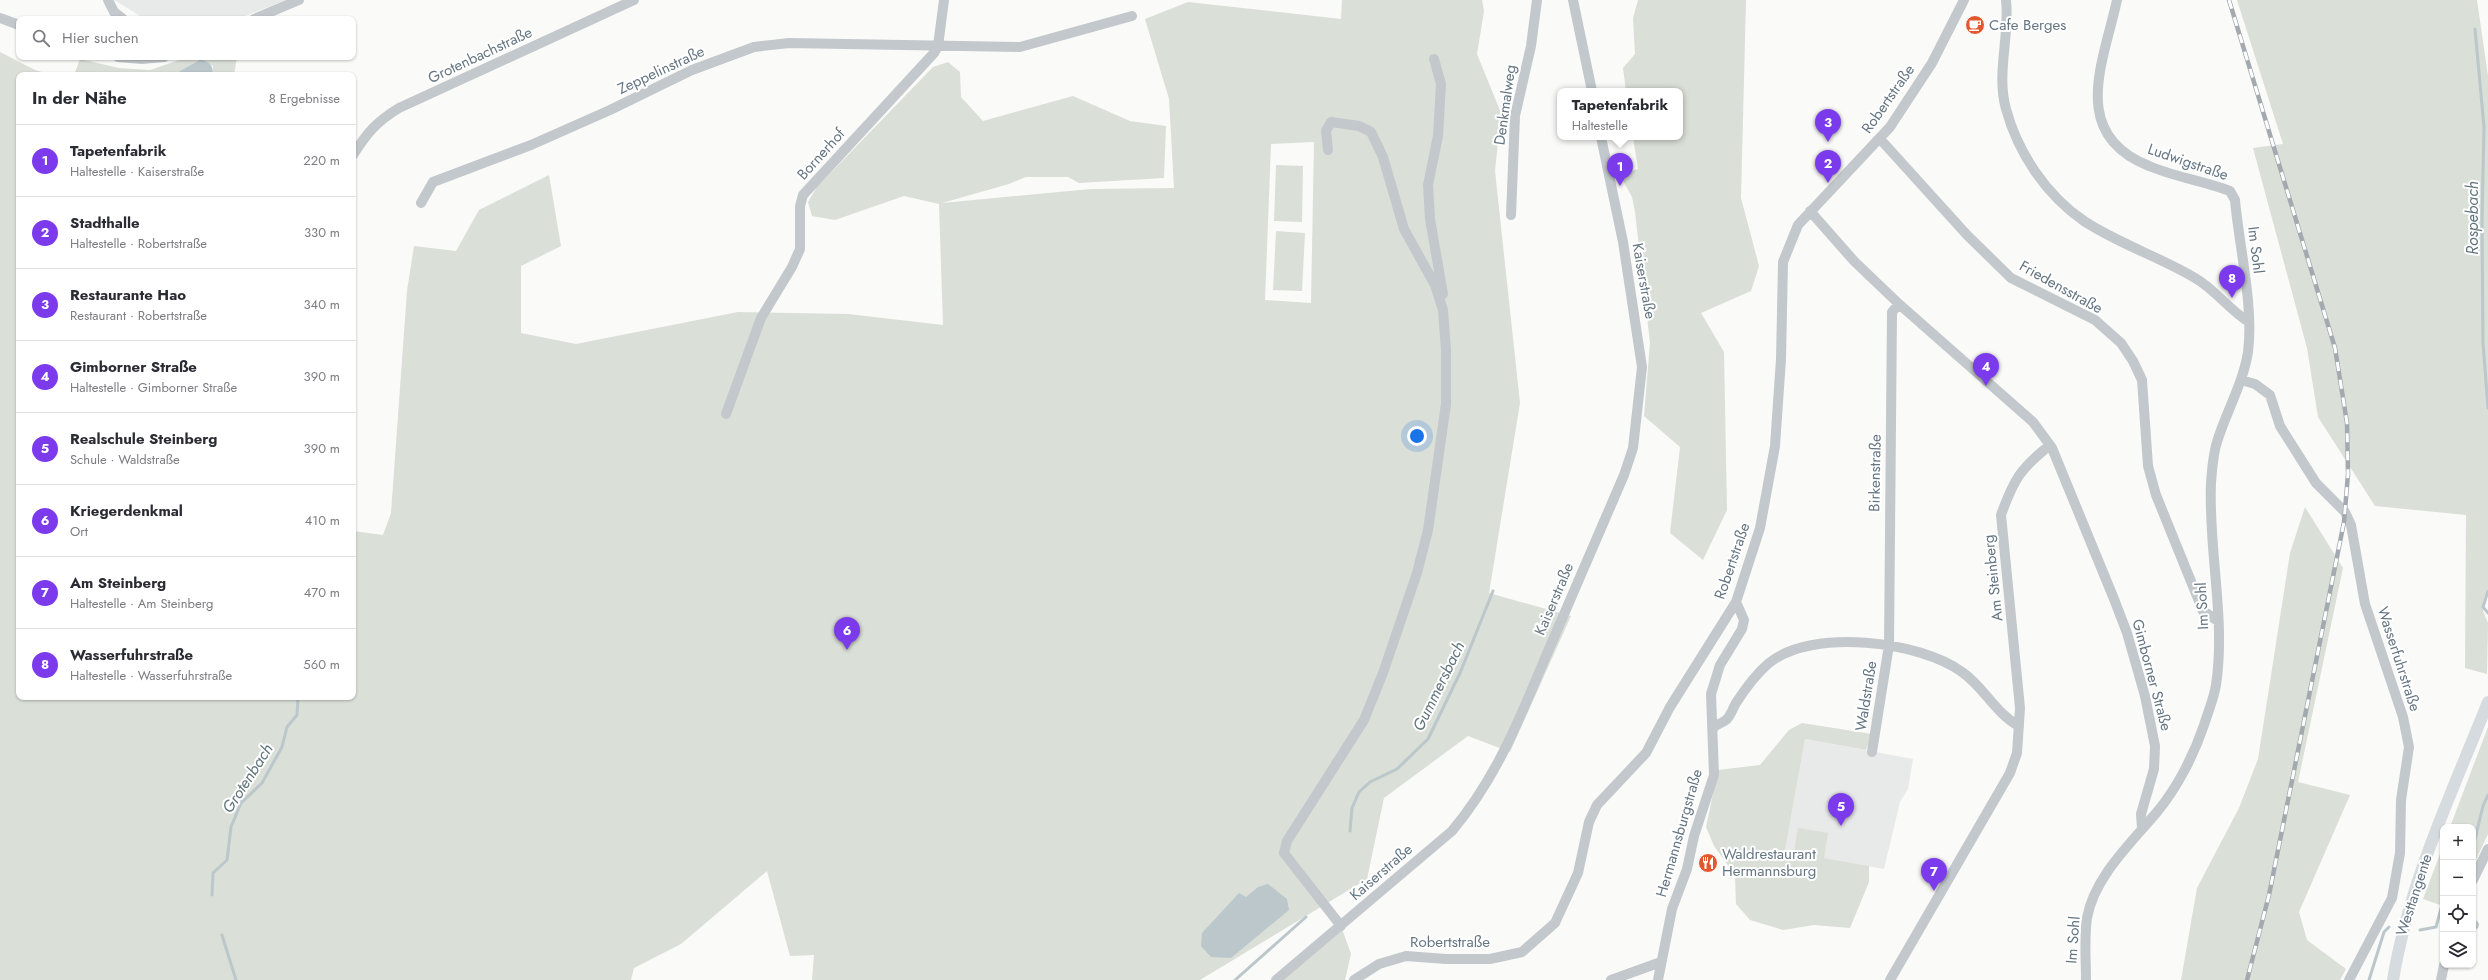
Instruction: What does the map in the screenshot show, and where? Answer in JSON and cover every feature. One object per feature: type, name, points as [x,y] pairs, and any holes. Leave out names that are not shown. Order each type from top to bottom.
[{"type":"main road","name":"Westtangente","points":[[2393,980],[2398,946],[2414,890],[2488,702]]},
{"type":"street","points":[[108,0],[114,12],[119,16]]},
{"type":"street","points":[[261,16],[299,0]]},
{"type":"street","name":"Grotenbachstraße","points":[[356,150],[364,136],[379,120],[399,108],[634,0]]},
{"type":"street","points":[[944,0],[938,46],[1020,47],[1132,16]]},
{"type":"street","name":"Denkmalweg","points":[[1511,215],[1515,116],[1531,46],[1537,0]]},
{"type":"street","points":[[1573,0],[1591,88]]},
{"type":"street","name":"Robertstraße","points":[[1354,980],[1379,964],[1406,956],[1446,960],[1490,959],[1522,952],[1554,923],[1578,873],[1589,822],[1597,805],[1646,753],[1670,707],[1736,602],[1760,528],[1775,446],[1781,359],[1783,262],[1798,225],[1881,140],[1932,63],[1964,0]]},
{"type":"street","points":[[2006,0],[2002,64],[2004,101],[2025,157],[2034,171],[2058,199],[2084,221],[2196,278],[2228,303],[2238,316],[2249,322]]},
{"type":"street","name":"Ludwigstraße","points":[[2117,0],[2097,79],[2096,94],[2100,119],[2111,139],[2128,156],[2148,166],[2230,191],[2235,200]]},
{"type":"street","points":[[0,18],[16,24]]},
{"type":"street","name":"Zeppelinstraße","points":[[421,203],[433,182],[531,145],[610,110],[692,70],[754,47],[789,43],[938,46]]},
{"type":"street","name":"Bornerhof","points":[[726,414],[761,318],[792,267],[800,249],[800,206],[803,195],[938,46]]},
{"type":"street","points":[[1341,926],[1284,853],[1287,841],[1364,720],[1383,673],[1417,573],[1428,530],[1446,404],[1446,350],[1443,294],[1430,219],[1428,186],[1438,136],[1441,84],[1434,59]]},
{"type":"street","points":[[1328,150],[1326,131],[1331,122],[1359,126],[1371,132],[1383,157],[1404,229],[1435,285],[1443,310]]},
{"type":"street","name":"Kaiserstraße","points":[[1276,980],[1452,831],[1472,808],[1491,778],[1580,577],[1633,448],[1642,367],[1623,242],[1601,140]]},
{"type":"street","name":"Friedensstraße","points":[[1881,140],[1967,235],[2011,278],[2095,320],[2121,343],[2133,361],[2142,380],[2148,466],[2156,494],[2203,611],[2218,621]]},
{"type":"street","name":"Im Sohl","points":[[2086,980],[2087,917],[2095,895],[2109,871],[2142,828],[2158,811],[2178,781],[2203,727],[2216,687],[2219,645],[2211,515],[2211,481],[2216,444],[2241,380],[2248,353],[2249,322],[2235,200]]},
{"type":"street","name":"Gimborner Straße","points":[[1810,211],[1854,261],[1898,304],[2033,422],[2050,445],[2114,599],[2145,696],[2155,746],[2154,769],[2142,814],[2142,828]]},
{"type":"street","name":"Birkenstraße","points":[[1890,645],[1892,312],[1898,304]]},
{"type":"street","name":"Wasserfuhrstraße","points":[[2241,380],[2255,384],[2270,395],[2280,426],[2316,483],[2345,512],[2351,525],[2365,604],[2401,710],[2409,747],[2401,800],[2400,853],[2392,898],[2349,980]]},
{"type":"street","name":"Am Steinberg","points":[[1890,980],[2010,773],[2017,754],[2020,708],[2016,653],[2001,515],[2012,486],[2025,467],[2050,445]]},
{"type":"street","name":"Hermannsburgstraße","points":[[1658,980],[1672,909],[1687,869],[1694,836],[1714,775],[1714,727],[1711,694],[1715,677],[1742,629],[1744,620],[1736,602]]},
{"type":"street","name":"Waldstraße","points":[[1714,727],[1727,719],[1749,684],[1769,663],[1796,649],[1826,642],[1890,645],[1937,658],[1962,672],[1982,689],[2004,718],[2019,726]]},
{"type":"street","name":"Waldstraße","points":[[1872,752],[1890,645]]},
{"type":"street","points":[[2476,874],[2488,849]]},
{"type":"street","points":[[1611,980],[1662,962]]},
{"type":"street","points":[[2441,980],[2443,968]]},
{"type":"shaded area","points":[[114,0],[286,0],[245,16],[140,16]]},
{"type":"shaded area","points":[[1342,0],[1482,0],[1484,11],[1477,54],[1501,113],[1495,171],[1520,403],[1489,593],[1571,616],[1510,752],[1468,736],[1384,798],[1367,879],[1200,980],[812,980],[814,955],[790,956],[767,871],[681,944],[634,968],[631,980],[0,980],[0,52],[35,70],[42,72],[16,72],[16,700],[356,700],[356,531],[383,535],[391,513],[407,291],[414,246],[456,251],[479,210],[549,175],[561,246],[521,266],[521,333],[576,344],[738,312],[848,314],[943,325],[939,204],[904,196],[835,220],[812,216],[808,202],[817,187],[933,67],[948,62],[960,72],[961,97],[983,121],[1073,96],[1130,121],[1166,126],[1164,178],[1079,183],[1068,177],[1026,177],[1009,184],[942,203],[1091,189],[1174,188],[1169,99],[1145,19],[1188,2],[1341,19]],"holes":[[[1314,142],[1311,303],[1265,300],[1271,144]]]},
{"type":"shaded area","points":[[1638,0],[1746,0],[1741,198],[1759,266],[1751,291],[1701,313],[1724,352],[1727,510],[1703,560],[1670,533],[1680,447],[1644,416],[1650,343],[1635,212],[1632,197],[1620,175],[1638,169],[1633,140],[1683,140],[1683,88],[1626,88],[1623,68],[1635,54],[1633,18]]},
{"type":"shaded area","points":[[2237,0],[2477,0],[2488,76],[2488,588],[2483,602],[2483,611],[2488,623],[2487,674],[2465,668],[2466,515],[2375,506],[2318,417],[2307,348],[2253,148],[2283,144]]},
{"type":"shaded area","points":[[80,60],[119,68],[150,70],[179,60],[199,60],[178,72],[75,72]]},
{"type":"shaded area","points":[[199,60],[203,60],[210,64],[213,72],[178,72]]},
{"type":"shaded area","points":[[203,60],[236,60],[234,72],[213,72],[213,66]]},
{"type":"shaded area","points":[[1276,165],[1303,166],[1302,222],[1274,221]]},
{"type":"shaded area","points":[[1276,231],[1305,233],[1302,291],[1273,290]]},
{"type":"shaded area","points":[[2305,507],[2343,568],[2298,782],[2350,795],[2299,912],[2307,940],[2346,969],[2340,980],[2181,980],[2197,888],[2239,808],[2258,759],[2290,553]]},
{"type":"shaded area","points":[[1802,723],[1872,734],[1866,750],[1805,739],[1785,851],[1794,852],[1798,828],[1828,833],[1824,858],[1869,866],[1869,882],[1850,928],[1814,925],[1783,930],[1750,920],[1736,904],[1735,875],[1714,846],[1706,827],[1718,770],[1760,765],[1789,730]]},
{"type":"shaded area","points":[[2488,727],[2488,834],[2476,860],[2476,824],[2451,824]]},
{"type":"shaded area","points":[[1805,739],[1913,759],[1908,789],[1900,802],[1884,869],[1785,851]]},
{"type":"shaded area","points":[[2440,854],[2440,905],[2423,899]]},
{"type":"shaded area","points":[[1268,884],[1287,899],[1289,910],[1231,958],[1211,957],[1201,946],[1202,933],[1239,893],[1246,897],[1258,887]]},
{"type":"shaded area","points":[[1341,926],[1351,954],[1345,980],[1276,980]]},
{"type":"waterway","name":"Rospebach","points":[[2475,29],[2484,127],[2482,220],[2483,343],[2488,408]]},
{"type":"waterway","name":"Gummersbach","points":[[1350,831],[1352,808],[1359,792],[1370,782],[1397,769],[1428,739],[1460,673],[1493,591]]},
{"type":"waterway","name":"Rospebach","points":[[2488,591],[2483,607],[2488,613]]},
{"type":"waterway","name":"Grotenbach","points":[[212,895],[213,873],[227,860],[231,827],[241,803],[262,783],[282,747],[287,727],[297,715],[298,700]]},
{"type":"waterway","name":"Rospebach","points":[[2476,835],[2483,806],[2488,795]]},
{"type":"waterway","name":"Rospebach","points":[[2420,930],[2436,927],[2440,912]]},
{"type":"waterway","name":"Gummersbach","points":[[1235,980],[1306,917]]},
{"type":"waterway","name":"Rospebach","points":[[2369,980],[2384,932],[2389,927]]},
{"type":"waterway","name":"Grotenbach","points":[[222,935],[236,980]]},
{"type":"railway","points":[[2229,0],[2335,348],[2347,423],[2348,474],[2344,522],[2269,895],[2247,980]]},
{"type":"place","name":"Cafe Berges","points":[[1975,25]]},
{"type":"place","name":"Restaurante Hao","points":[[1828,142]]},
{"type":"place","name":"Stadthalle","points":[[1828,183]]},
{"type":"place","name":"Tapetenfabrik","points":[[1620,186]]},
{"type":"place","name":"Wasserfuhrstraße","points":[[2232,298]]},
{"type":"place","name":"Gimborner Straße","points":[[1986,386]]},
{"type":"place","name":"Kriegerdenkmal","points":[[847,650]]},
{"type":"place","name":"Realschule Steinberg","points":[[1841,826]]},
{"type":"place","name":"Waldrestaurant Hermannsburg","points":[[1708,863]]},
{"type":"place","name":"Am Steinberg","points":[[1934,891]]}]
